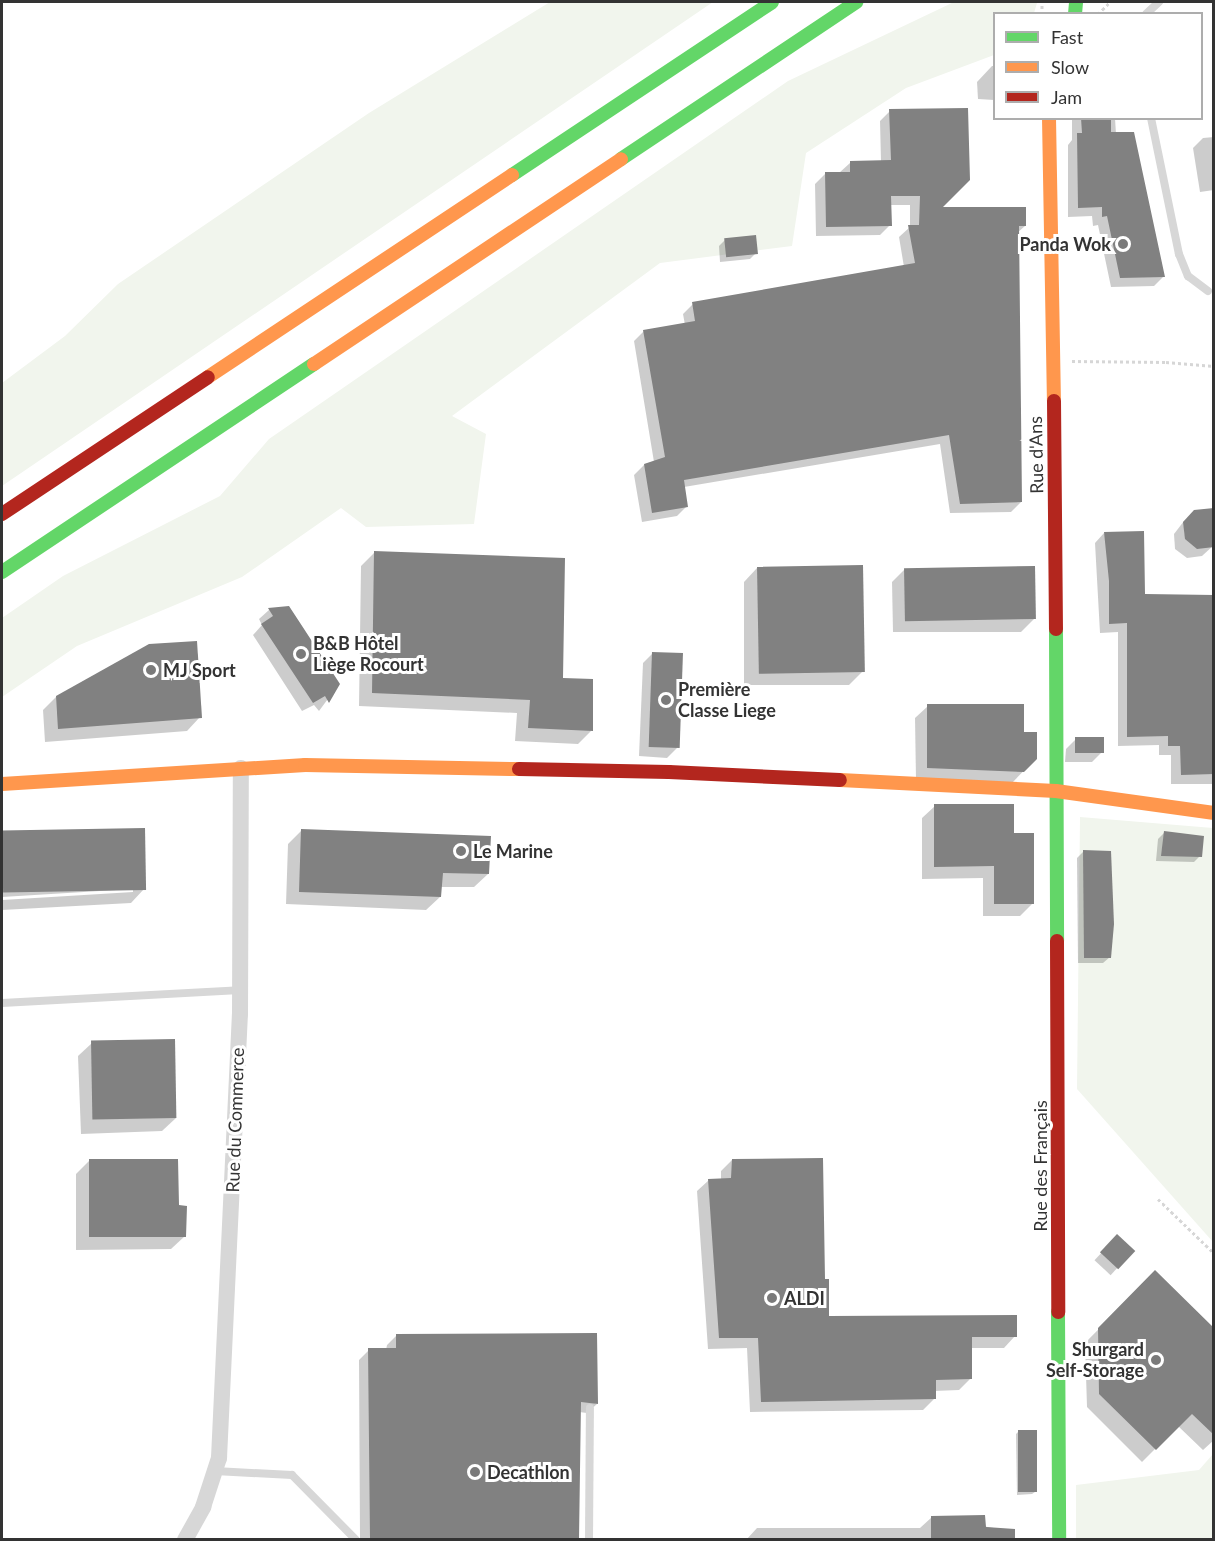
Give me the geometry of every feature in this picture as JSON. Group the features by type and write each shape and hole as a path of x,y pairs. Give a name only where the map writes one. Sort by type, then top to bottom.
{"main road":[{"path":"2,514 772,2"},
{"path":"2,572 856,2"},
{"name":"Rue d'Ans","path":"1049,120 1056,791"},
{"path":"2,784 305,765 669,772 1056,791 1214,813"},
{"name":"Rue des Français","path":"1056,791 1059,1539"}],"street":[{"name":"Rue du Commerce","path":"185,1539 203,1507 219,1458 240,990 241,768"}],"lane":[{"path":"1151,120 1179,254 1188,276 1208,291"},
{"path":"2,1003 240,990"},
{"path":"589,1539 590,1408"},
{"path":"214,1471 292,1475 356,1539"}],"path":[{"path":"1053,361 1166,362 1214,366"},
{"path":"1158,1199 1214,1253"}],"shaded area":[{"path":"550,2 713,2 2,486 2,383 65,336 118,284 369,113"},
{"path":"954,2 1037,3 1034,12 993,12 993,55 906,88 806,153 792,246 660,263 452,416 486,434 474,524 366,527 341,508 242,577 77,646 2,697 2,618 63,576 220,496 269,439 788,81"},
{"path":"1080,817 1213,828 1213,1242 1077,1089"},
{"path":"1213,1454 1213,1539 1076,1539 1076,1485 1199,1470"}],"building":[{"path":"968,108 970,180 943,207 1026,207 1026,226 1019,226 1022,502 960,504 949,435 684,480 688,507 652,513 644,464 665,457 643,330 695,321 692,302 915,263 908,225 919,225 920,196 891,196 892,226 826,227 825,172 850,172 850,161 891,160 889,109"},
{"path":"1081,120 1111,120 1111,132 1134,132 1165,277 1120,278 1107,216 1102,217 1102,207 1078,208 1077,133 1082,133"},
{"path":"756,235 758,254 726,257 724,238"},
{"path":"1214,508 1214,547 1197,549 1185,539 1183,522 1194,510"},
{"path":"1144,531 1145,594 1214,595 1214,774 1181,775 1180,746 1168,746 1168,736 1127,737 1127,623 1109,624 1109,581 1104,532"},
{"path":"374,551 565,558 563,678 593,679 593,731 528,728 530,700 372,693"},
{"path":"863,565 865,672 759,674 757,567"},
{"path":"1035,566 1036,619 905,621 904,568"},
{"name":"B&B Hôtel Liège Rocourt","path":"289,606 340,684 329,703 325,696 313,703 261,624 273,616 268,608"},
{"name":"MJ Sport","path":"197,641 202,718 58,729 56,696 149,644"},
{"name":"Première Classe Liege","path":"652,652 683,653 680,748 649,747"},
{"path":"927,704 1024,704 1024,732 1037,732 1037,759 1024,772 927,768"},
{"path":"1075,737 1104,737 1104,753 1075,753"},
{"path":"934,804 1014,804 1014,833 1034,833 1034,904 994,904 994,866 934,867"},
{"path":"145,828 146,890 3,892 2,830"},
{"path":"301,829 491,836 489,874 443,873 441,897 299,892"},
{"path":"1164,831 1204,836 1202,857 1161,856"},
{"path":"1083,850 1111,851 1114,924 1111,958 1084,958"},
{"path":"175,1039 176,1118 92,1119 91,1040"},
{"path":"823,1158 825,1279 829,1279 829,1316 1017,1315 1017,1337 972,1337 972,1379 936,1380 936,1399 761,1402 758,1338 719,1338 708,1179 731,1178 732,1159"},
{"path":"89,1159 178,1159 179,1205 187,1206 186,1237 89,1237"},
{"path":"1117,1234 1135,1251 1118,1269 1100,1252"},
{"name":"Shurgard Self-Storage","path":"1155,1270 1214,1328 1214,1435 1192,1414 1156,1450 1099,1394 1098,1328"},
{"name":"Decathlon","path":"597,1333 598,1404 581,1402 579,1539 370,1539 368,1348 396,1348 396,1334"},
{"path":"1018,1430 1037,1430 1037,1492 1018,1492"},
{"path":"985,1515 986,1527 1015,1529 1015,1539 931,1539 931,1516"}],"traffic: fast":[{"path":"512,175 772,2"},
{"path":"621,159 856,2"},
{"path":"1075,12 1076,2"},
{"path":"2,572 314,364"},
{"path":"1056,629 1057,941"},
{"path":"1058,1312 1059,1540"}],"traffic: slow":[{"path":"1049,120 1054,401"},
{"path":"314,364 621,159"},
{"path":"208,377 512,175"},
{"path":"2,784 305,765 519,769"},
{"path":"840,780 1056,791 1214,813"}],"traffic: jam":[{"path":"2,514 208,377"},
{"path":"1054,401 1056,629"},
{"path":"519,769 669,772 840,780"},
{"path":"1057,941 1058,1312"}],"place":[{"name":"Panda Wok","path":"1123,244"},
{"name":"B&B Hôtel Liège Rocourt","path":"301,654"},
{"name":"MJ Sport","path":"151,670"},
{"name":"Première Classe Liege","path":"666,700"},
{"name":"Le Marine","path":"461,851"},
{"name":"ALDI","path":"772,1298"},
{"name":"Shurgard Self-Storage","path":"1156,1360"},
{"name":"Decathlon","path":"475,1472"}]}
